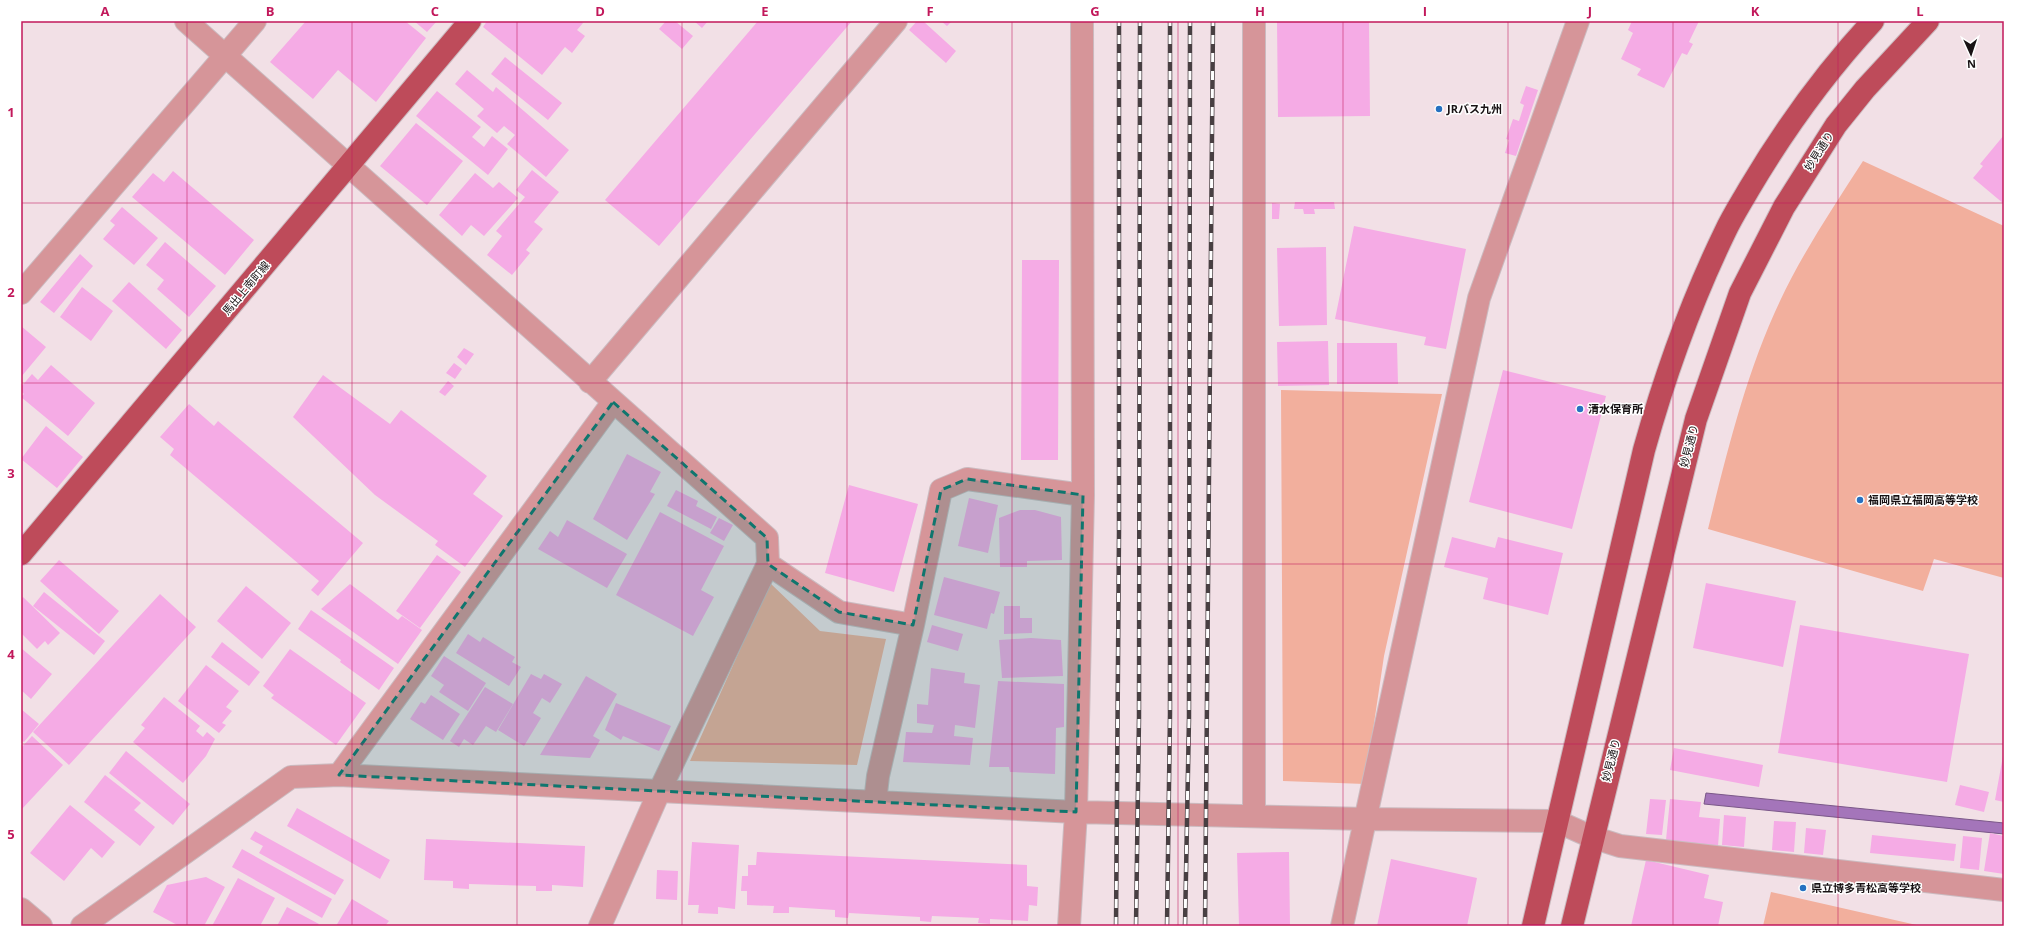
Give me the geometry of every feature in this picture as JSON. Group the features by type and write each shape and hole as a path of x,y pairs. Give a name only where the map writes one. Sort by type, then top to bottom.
{"main road":[{"name":"馬出上南町線","path":"21,554 470,21"},
{"path":"1533,926 1556,821 1644,450 1655,412 1688,319 1726,230 1771,152 1824,78 1872,21"},
{"name":"妙見通り","path":"1572,926 1592,837 1694,426 1740,293 1784,207 1836,125 1865,89 1928,21"}],"street":[{"path":"186,21 612,402 767,538 768,564 659,792 600,926"},
{"path":"21,293 255,21"},
{"path":"590,382 896,21"},
{"path":"1068,926 1076,812 1083,495 1082,21"},
{"path":"1254,21 1254,815"},
{"path":"1342,926 1367,819 1479,298 1578,21"},
{"path":"340,775 612,402"},
{"path":"875,802 878,776 913,625 941,490 966,479 1083,495"},
{"path":"768,564 839,612 913,625"},
{"path":"82,926 291,777 340,775 1076,812 1254,815 1367,819 1556,821 1592,837 1620,846 2004,890"},
{"path":"21,909 41,926"}],"highlighted area":[{"path":"613,402 767,538 768,564 839,612 913,625 941,490 967,479 1083,495 1076,812 339,775"}],"shaded area":[{"path":"1863,161 2004,226 2004,578 1934,559 1923,591 1708,529 1738,413 1768,328 1799,265 1819,230"},
{"path":"1281,390 1442,394 1384,656 1365,784 1283,781"},
{"path":"770,583 820,631 886,639 857,765 690,761"},
{"path":"1706,793 2004,823 2004,834 1704,804"},
{"path":"1771,892 1921,926 1763,926"}],"building":[{"path":"306,21 405,21 426,38 376,102 338,70 313,99 270,62"},
{"path":"414,21 437,21 427,32"},
{"path":"487,21 581,21 583,23 577,30 585,36 572,53 565,47 542,75 483,27"},
{"path":"666,21 675,21 693,36 682,49 659,29"},
{"path":"694,21 708,21 702,28"},
{"path":"758,21 852,21 659,246 605,200"},
{"path":"917,21 923,21 956,51 946,63 909,30"},
{"path":"941,21 952,21 947,26"},
{"path":"1277,21 1369,21 1370,116 1278,117"},
{"path":"1632,21 1699,21 1689,42 1693,44 1687,55 1682,53 1664,88 1637,75 1641,69 1621,59 1633,33 1628,30"},
{"path":"505,57 562,103 548,120 491,74"},
{"path":"467,70 493,92 496,87 569,150 546,177 507,144 515,135 504,126 497,133 477,116 484,109 455,84"},
{"path":"1526,86 1538,90 1516,156 1505,153 1509,140 1506,139 1513,119 1519,121 1524,105 1520,103"},
{"path":"437,91 481,127 472,137 484,147 492,136 508,149 488,175 416,116"},
{"path":"416,123 463,161 427,205 380,166"},
{"path":"2004,135 2004,204 1973,178 1983,166 1980,164"},
{"path":"532,170 559,192 534,222 543,229 526,250 530,253 512,275 487,255 502,236 496,231 525,197 516,190"},
{"path":"173,171 254,240 225,275 132,197 153,173 164,182"},
{"path":"475,173 493,188 499,182 518,198 484,236 471,225 462,236 439,215"},
{"path":"1295,202 1334,202 1335,209 1314,209 1315,214 1304,214 1303,209 1294,209"},
{"path":"1272,203 1280,204 1279,219 1272,219"},
{"path":"122,207 158,238 134,265 103,239 115,225 110,221"},
{"path":"1354,226 1466,249 1446,349 1424,345 1426,337 1335,319"},
{"path":"165,242 216,286 189,317 157,289 164,280 146,265"},
{"path":"1326,247 1327,325 1279,326 1277,248"},
{"path":"80,254 93,266 54,313 40,302"},
{"path":"1022,260 1059,260 1058,460 1021,460"},
{"path":"129,282 182,330 166,349 112,301"},
{"path":"82,287 113,311 91,341 60,317"},
{"path":"21,326 46,347 21,377"},
{"path":"1328,341 1329,385 1278,386 1277,342"},
{"path":"1337,343 1397,343 1398,384 1337,384"},
{"path":"464,348 474,354 466,365 457,357"},
{"path":"454,363 462,369 455,379 446,373"},
{"path":"51,365 95,403 68,436 21,397 24,394 21,391 21,387 32,374 38,380"},
{"path":"1503,370 1606,396 1572,529 1469,502"},
{"path":"323,375 390,424 401,410 487,476 473,494 503,516 465,567 435,545 438,541 375,495 293,417"},
{"path":"448,381 454,386 445,396 439,392"},
{"path":"189,404 214,426 218,421 363,543 318,596 311,590 319,581 170,455 174,449 160,437"},
{"path":"46,426 83,457 57,488 21,459"},
{"path":"627,454 661,472 650,492 655,494 627,540 593,519"},
{"path":"849,485 918,504 894,592 825,573"},
{"path":"676,490 698,501 696,506 717,517 711,529 667,506"},
{"path":"969,498 998,505 988,553 958,546"},
{"path":"1020,510 1035,510 1061,517 1062,560 1027,561 1027,567 1000,567 999,518"},
{"path":"660,512 724,546 701,590 714,597 693,636 616,595"},
{"path":"719,518 733,525 724,541 710,533"},
{"path":"567,520 627,554 607,588 538,549 550,531 558,537"},
{"path":"1452,537 1495,548 1498,537 1563,553 1548,615 1483,599 1488,578 1444,567"},
{"path":"437,555 461,572 420,628 396,611"},
{"path":"59,560 119,611 99,634 40,581"},
{"path":"944,577 1000,592 994,614 991,613 987,629 934,615"},
{"path":"1706,583 1796,601 1783,667 1693,648"},
{"path":"350,584 398,620 402,616 422,630 398,664 321,609"},
{"path":"246,586 291,623 262,659 217,621"},
{"path":"44,592 105,641 94,655 33,606"},
{"path":"160,594 196,627 69,765 33,732"},
{"path":"23,597 60,633 48,645 45,641 37,649 21,633 21,599"},
{"path":"1004,606 1020,606 1020,618 1032,618 1032,633 1004,634"},
{"path":"311,610 394,668 379,690 298,629"},
{"path":"932,625 963,634 958,651 927,642"},
{"path":"1800,625 1969,654 1947,782 1778,753"},
{"path":"468,634 480,642 483,637 515,657 512,662 521,667 509,686 456,653"},
{"path":"1031,638 1061,640 1063,676 1002,678 999,640"},
{"path":"222,642 260,672 249,686 211,657"},
{"path":"21,648 52,674 31,699 21,690"},
{"path":"290,649 366,703 336,745 271,698 274,695 263,686"},
{"path":"444,656 486,683 468,711 439,692 444,685 431,676"},
{"path":"206,665 239,691 226,707 232,711 222,723 226,725 219,733 178,701"},
{"path":"931,668 965,673 964,683 980,685 975,728 955,725 954,736 973,738 970,765 903,762 906,732 932,733 934,725 917,723 917,704 928,705"},
{"path":"531,674 541,679 544,674 562,684 550,703 542,698 533,713 541,718 524,746 498,730"},
{"path":"586,676 617,694 593,736 600,740 590,758 540,755"},
{"path":"998,681 1064,684 1064,727 1056,728 1055,774 1010,772 1009,767 989,767"},
{"path":"485,687 513,704 496,732 486,726 473,745 464,739 459,747 450,741"},
{"path":"431,695 460,714 443,740 410,719 421,702 425,704"},
{"path":"164,697 200,726 196,731 203,737 207,732 215,739 206,756 183,783 133,742 145,728 141,725"},
{"path":"616,703 671,726 659,751 623,736 621,740 605,730"},
{"path":"21,709 39,724 24,742 21,740"},
{"path":"32,736 63,765 21,810 21,748"},
{"path":"1674,748 1763,765 1759,787 1670,770"},
{"path":"126,751 190,804 173,825 109,773"},
{"path":"2004,756 2004,802 1995,800"},
{"path":"105,775 141,803 134,810 155,827 140,846 84,802"},
{"path":"1960,785 1989,792 1984,812 1955,805"},
{"path":"1650,799 1666,800 1662,835 1646,834"},
{"path":"1670,799 1701,802 1699,817 1720,819 1718,846 1666,840"},
{"path":"70,805 115,842 102,858 91,848 64,881 30,853"},
{"path":"297,808 390,860 380,879 287,826"},
{"path":"1724,815 1746,817 1744,847 1722,845"},
{"path":"1774,821 1796,822 1794,852 1772,850"},
{"path":"1806,828 1826,830 1823,855 1804,853"},
{"path":"255,831 344,880 335,895 259,853 263,846 250,839"},
{"path":"1990,833 2004,836 2004,874 1984,871"},
{"path":"1872,835 1956,844 1954,861 1870,853"},
{"path":"1963,836 1982,838 1979,870 1960,868"},
{"path":"426,839 585,846 583,887 552,885 552,891 536,891 536,886 469,884 469,889 453,888 453,881 424,880"},
{"path":"692,842 739,845 735,909 718,907 718,914 698,913 699,905 688,905"},
{"path":"242,849 332,899 322,918 232,867"},
{"path":"757,852 1027,865 1027,886 1038,887 1037,906 1029,905 1028,921 990,919 990,924 978,923 979,918 932,916 931,922 920,921 920,917 849,913 848,918 835,917 835,910 789,907 789,913 773,913 774,906 747,905 747,891 741,891 742,876 748,876 748,865 756,865"},
{"path":"1289,852 1290,926 1239,926 1237,853"},
{"path":"1391,859 1477,878 1467,926 1377,926"},
{"path":"1646,860 1709,875 1704,898 1723,902 1718,926 1631,926"},
{"path":"657,870 678,871 677,900 656,899"},
{"path":"206,877 225,887 204,926 179,926 153,912 167,885"},
{"path":"238,878 275,898 260,926 212,926"},
{"path":"352,899 389,921 385,926 336,926"},
{"path":"287,907 319,924 317,926 277,926"}],"railway":[{"path":"1116,926 1119,532 1119,21"},
{"path":"1136,926 1139,717 1140,21"},
{"path":"1167,926 1170,714 1170,21"},
{"path":"1185,926 1189,718 1190,21"},
{"path":"1205,926 1213,21"}],"place":[{"name":"JRバス九州","path":"1439,109"},
{"name":"清水保育所","path":"1580,409"},
{"name":"福岡県立福岡高等学校","path":"1860,500"},
{"name":"県立博多青松高等学校","path":"1803,888"}]}
